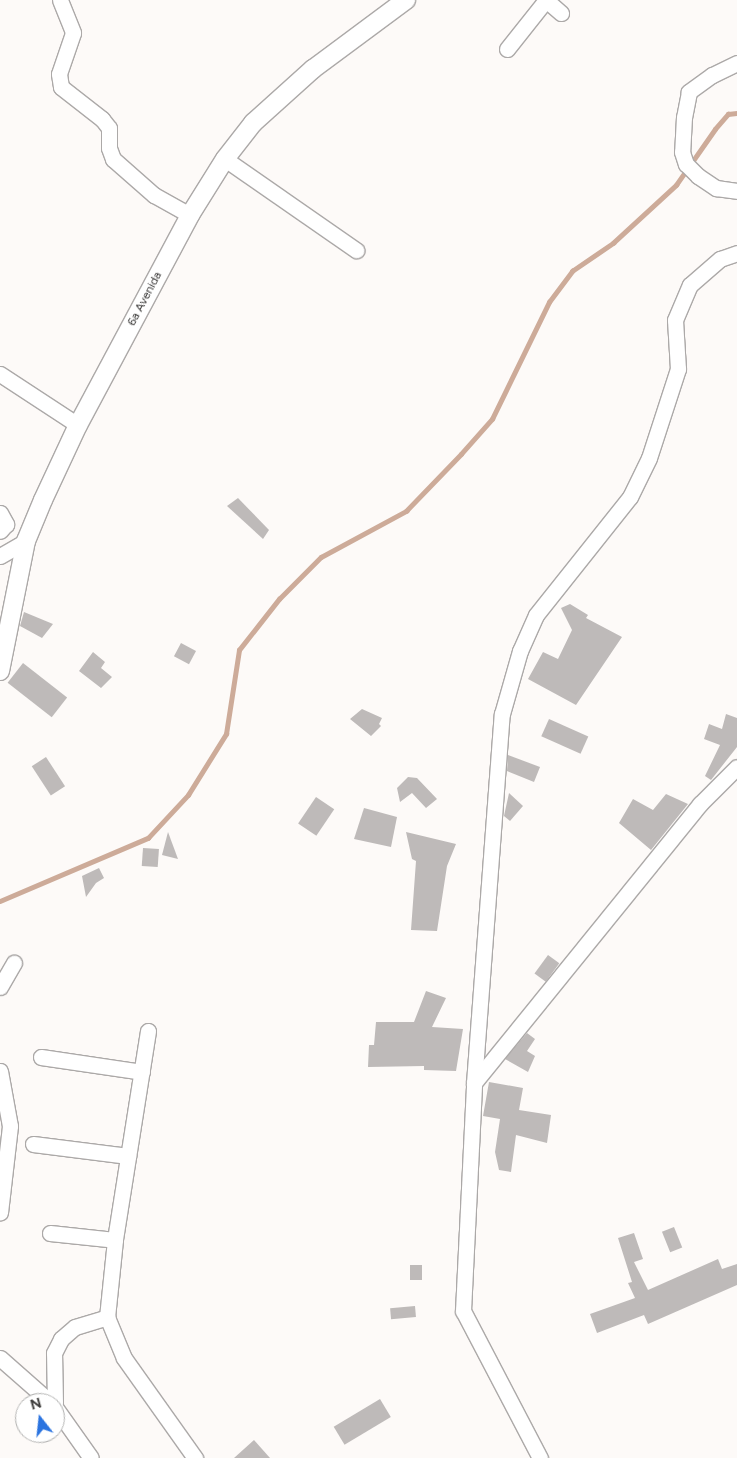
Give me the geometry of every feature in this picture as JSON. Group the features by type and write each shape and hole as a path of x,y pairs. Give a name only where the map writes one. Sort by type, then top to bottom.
{"street":[{"path":"60,0 73,33 59,74 61,86 102,119 109,128 109,148 113,159 154,195 190,215"},
{"name":"6a Avenida","path":"0,671 9,547 78,425 190,215 225,159 253,123 313,69 406,0"},
{"path":"507,49 546,0 562,13"},
{"path":"737,63 712,75 689,92 684,117 682,152 686,164 698,176 716,188 737,191"},
{"path":"225,159 356,250"},
{"path":"540,1458 463,1311 474,1083 502,714 509,682 536,615 630,497 649,458 678,369 675,320 690,285 720,259 737,253"},
{"path":"0,374 78,425"},
{"path":"0,513 6,524 0,531"},
{"path":"474,1083 700,804 737,767"},
{"path":"0,987 14,963"},
{"path":"148,1031 115,1240 107,1317 124,1358 195,1458"},
{"path":"41,1057 142,1072"},
{"path":"0,1071 10,1126 0,1212"},
{"path":"33,1144 128,1156"},
{"path":"50,1233 115,1240"},
{"path":"54,1393 54,1352 61,1339 76,1327 107,1317"},
{"path":"0,1358 40,1393"},
{"path":"65,1421 91,1458"}],"building":[{"path":"238,498 269,530 263,539 227,506"},
{"path":"570,604 588,615 586,618 622,637 576,705 528,679 543,652 558,659 572,630 561,608"},
{"path":"24,612 53,624 42,638 20,626"},
{"path":"181,643 196,651 189,664 174,656"},
{"path":"93,652 105,662 101,668 112,677 101,688 79,671"},
{"path":"23,663 67,697 52,717 8,683"},
{"path":"362,709 382,718 379,724 381,726 371,736 350,719"},
{"path":"726,714 737,718 737,747 711,780 705,776 720,745 704,739 709,724 722,729"},
{"path":"549,719 588,736 581,754 541,736"},
{"path":"508,755 540,767 534,782 507,771"},
{"path":"46,757 65,786 51,796 32,766"},
{"path":"408,777 417,778 437,799 426,808 412,793 400,802 397,788"},
{"path":"509,793 523,806 510,821 504,816"},
{"path":"666,794 688,804 651,850 619,823 633,799 653,810"},
{"path":"316,797 334,809 316,836 298,824"},
{"path":"364,808 397,817 391,847 354,839"},
{"path":"168,832 178,859 162,855"},
{"path":"406,832 456,844 447,866 437,931 411,930 416,861 412,859"},
{"path":"143,848 159,849 158,867 142,866"},
{"path":"99,868 104,878 96,883 86,897 82,876"},
{"path":"548,955 559,963 546,982 534,974"},
{"path":"426,991 446,998 432,1027 463,1029 456,1071 424,1070 424,1066 368,1067 369,1045 374,1045 376,1022 414,1022"},
{"path":"527,1033 535,1039 527,1051 535,1056 528,1072 505,1059"},
{"path":"489,1082 523,1088 519,1110 551,1115 547,1143 516,1135 511,1172 499,1170 495,1152 500,1119 483,1116"},
{"path":"674,1227 682,1247 670,1252 662,1232"},
{"path":"634,1233 643,1259 634,1262 648,1290 718,1259 722,1269 737,1264 737,1285 648,1324 644,1315 597,1333 590,1314 635,1298 628,1283 632,1282 618,1238"},
{"path":"410,1265 422,1265 422,1280 410,1280"},
{"path":"415,1306 416,1317 391,1319 390,1308"},
{"path":"380,1399 391,1417 345,1445 334,1427"},
{"path":"254,1440 270,1458 234,1458"}],"waterway":[{"path":"0,901 148,838 188,795 226,734 239,650 279,599 321,557 406,511 461,454 492,419 549,302 572,271 613,243 676,185 715,129 728,114 737,113"}]}
